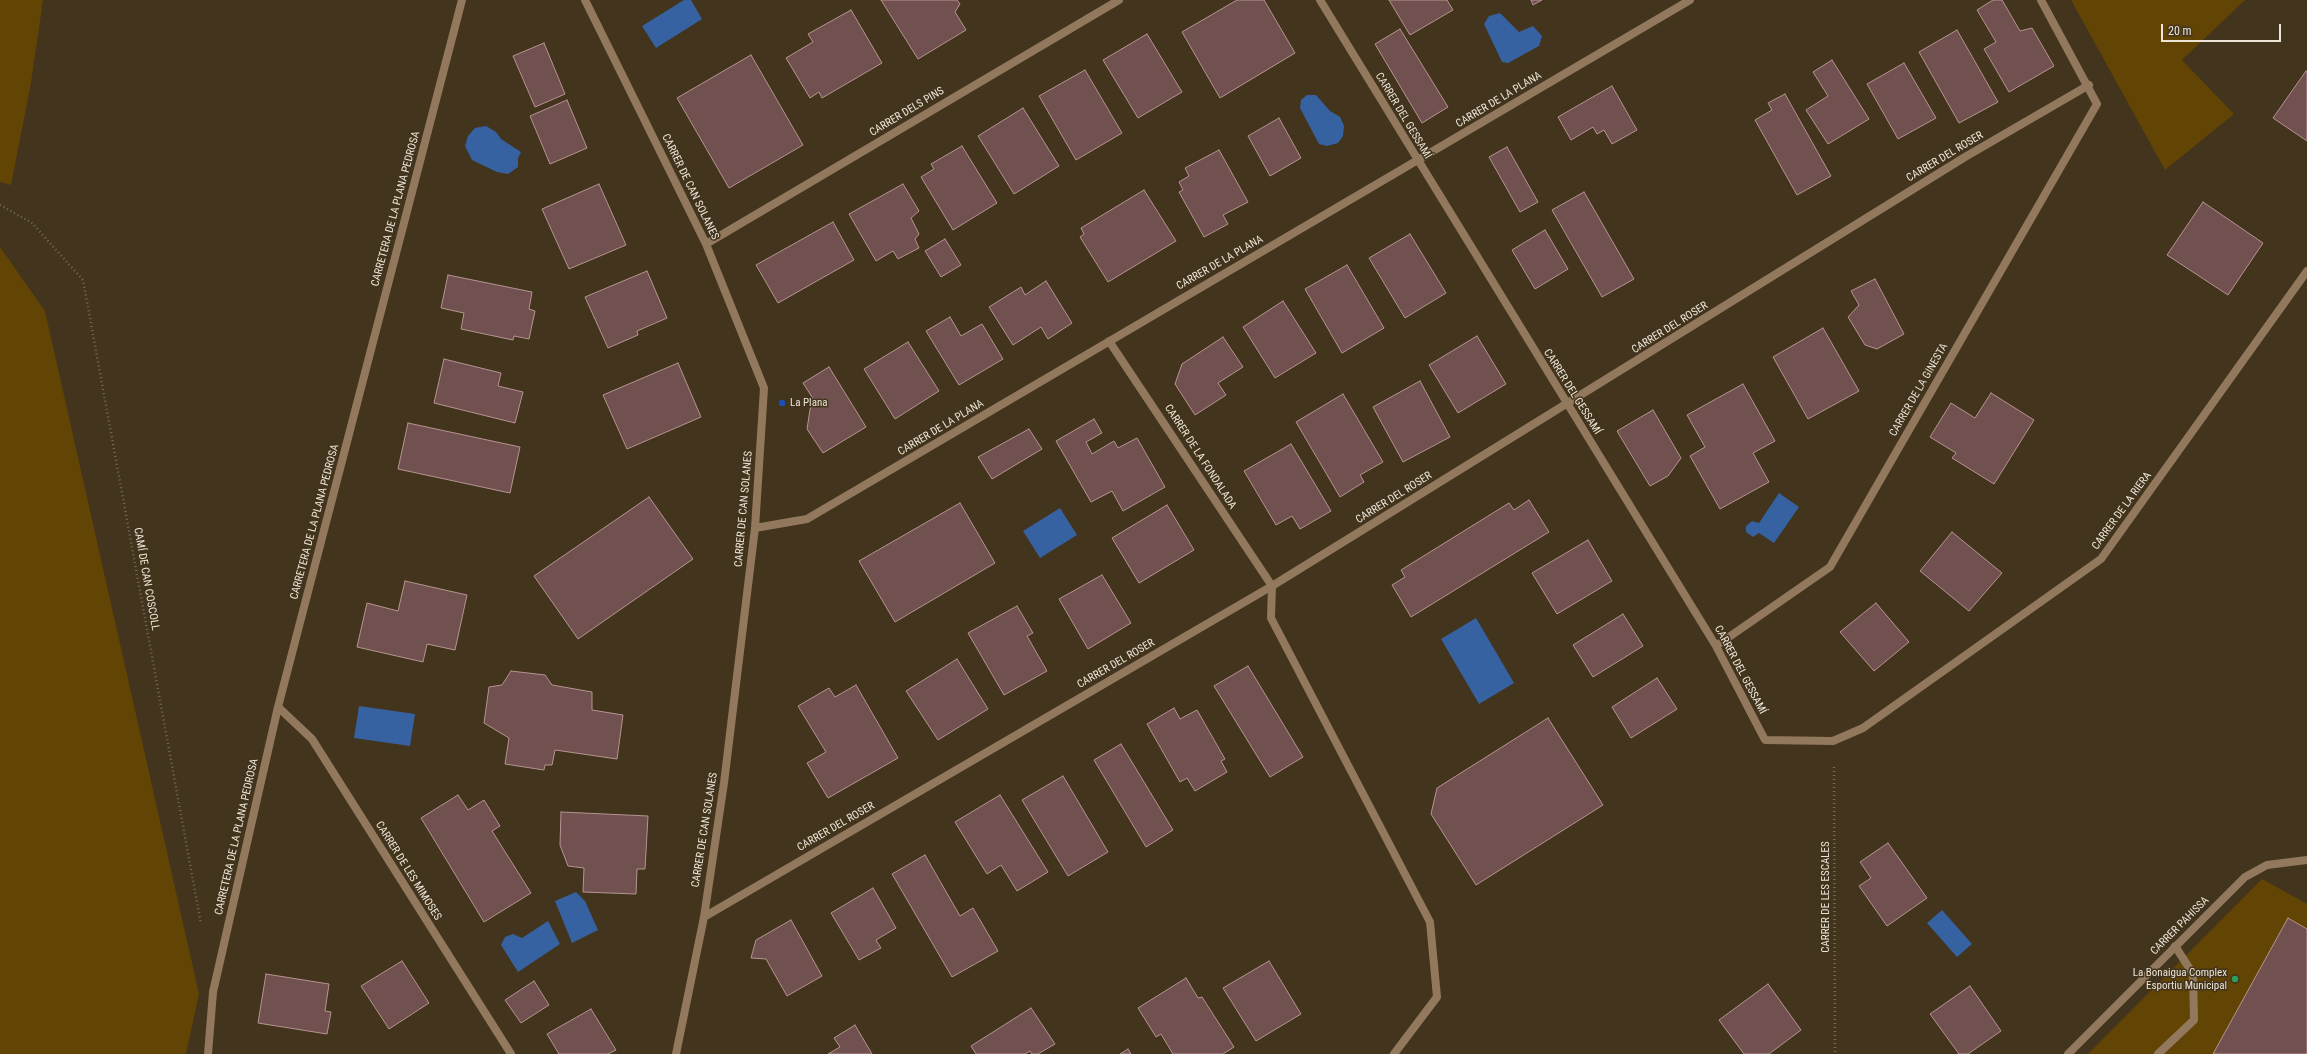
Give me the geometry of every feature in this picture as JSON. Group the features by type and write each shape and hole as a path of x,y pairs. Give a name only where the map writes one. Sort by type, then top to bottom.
{"street":[{"name":"CARRETERA DE LA PLANA PEDROSA","path":"208,1054 213,992 278,707 462,0"},
{"name":"CARRER DE CAN SOLANES","path":"585,0 706,244 764,388 755,528 724,783 704,917 676,1054"},
{"name":"CARRER DELS PINS","path":"706,244 1119,0"},
{"name":"CARRER DEL GESSAMÍ","path":"1320,0 1417,161 1716,646 1765,740 1833,741"},
{"name":"CARRER DE LA PLANA","path":"755,528 807,519 1690,0"},
{"path":"2041,0 2089,85"},
{"name":"CARRER DE LA GINESTA","path":"1716,646 1830,567 2097,104 2089,85"},
{"name":"CARRER DEL ROSER","path":"704,917 1272,586 1567,405 1965,157 2089,85"},
{"name":"CARRER DE LA RIERA","path":"1833,741 1863,728 2101,559 2307,271"},
{"name":"CARRER DE LA FONDALADA","path":"1109,341 1272,586"},
{"path":"1272,586 1271,618 1430,922 1437,997 1394,1054"},
{"name":"CARRER DE LES MIMOSES","path":"278,707 312,739 511,1054"},
{"name":"CARRER PAHISSA","path":"2068,1054 2245,877 2268,865 2307,860"},
{"path":"2158,1054 2194,1020 2193,974 2175,946"}],"path":[{"name":"CAMÍ DE CAN COSCOLL","path":"0,205 32,223 82,280 202,929"},
{"name":"CARRER DE LES ESCALES","path":"1833,741 1835,1054"}],"shaded area":[{"path":"0,0 43,0 31,83 11,185 0,182"},
{"path":"2071,0 2245,0 2182,60 2234,114 2165,170"},
{"path":"0,247 45,311 199,994 186,1054 0,1054"},
{"name":"La Bonaigua Complex Esportiu Municipal","path":"2262,879 2307,904 2307,1054 2088,1054"}],"water":[{"path":"684,0 691,0 702,19 656,48 642,26"},
{"path":"1500,13 1519,32 1533,26 1542,36 1539,46 1508,63 1502,62 1484,24 1489,16"},
{"path":"1307,95 1316,95 1330,111 1340,117 1344,126 1343,136 1338,143 1327,146 1319,144 1300,108 1301,100"},
{"path":"486,126 496,132 501,139 521,152 518,158 518,167 508,174 497,172 472,160 465,146 468,136 475,128"},
{"path":"1779,493 1799,507 1774,543 1759,533 1753,537 1746,532 1746,526 1752,521 1759,523"},
{"path":"1060,508 1077,535 1040,558 1023,531"},
{"path":"1476,618 1514,683 1479,704 1441,639"},
{"path":"359,706 415,714 410,746 354,738"},
{"path":"576,892 585,901 598,930 572,943 555,901"},
{"path":"1942,910 1972,944 1957,957 1927,923"},
{"path":"548,921 560,944 518,972 501,945 505,937 513,934 522,938"}],"building":[{"path":"881,0 957,0 960,4 955,12 966,30 918,59"},
{"path":"1237,0 1264,0 1295,53 1220,98 1182,32"},
{"path":"1389,0 1447,0 1453,10 1410,35"},
{"path":"1531,0 1542,0 1533,5"},
{"path":"1993,0 2002,0 2020,31 2032,28 2054,66 2009,92 1984,49 1996,42 1977,10"},
{"path":"851,10 882,63 822,98 819,92 810,98 786,58 813,42 808,34"},
{"path":"1400,29 1448,107 1422,123 1375,44"},
{"path":"1957,30 1998,102 1959,123 1919,52"},
{"path":"1147,34 1182,92 1138,118 1103,60"},
{"path":"544,43 565,94 535,107 513,56"},
{"path":"751,55 803,145 729,188 677,98"},
{"path":"1832,60 1869,119 1828,144 1806,110 1828,96 1813,72"},
{"path":"1904,63 1936,118 1898,139 1867,84"},
{"path":"1085,70 1122,133 1076,160 1039,96"},
{"path":"2306,71 2307,72 2307,141 2273,118"},
{"path":"1612,86 1637,130 1612,144 1604,130 1597,134 1593,127 1571,140 1558,117"},
{"path":"1785,94 1831,176 1797,195 1755,120 1772,110 1768,103"},
{"path":"567,100 587,148 550,164 530,116"},
{"path":"1023,108 1059,166 1014,194 978,136"},
{"path":"1279,118 1301,158 1270,176 1248,136"},
{"path":"962,146 997,203 953,230 921,177 934,169 931,164"},
{"path":"1507,147 1538,202 1520,212 1489,157"},
{"path":"1219,150 1248,202 1223,215 1228,224 1204,237 1179,192 1183,190 1179,182 1189,176 1185,168"},
{"path":"599,184 626,245 569,269 542,209"},
{"path":"903,184 919,211 911,218 919,234 915,239 919,248 898,259 893,251 876,261 849,214"},
{"path":"1144,190 1176,241 1108,282 1080,237 1084,234 1081,228"},
{"path":"1584,192 1634,279 1602,297 1552,210"},
{"path":"2203,202 2263,243 2228,295 2167,255"},
{"path":"833,222 854,260 778,303 756,265"},
{"path":"1545,230 1568,269 1535,289 1512,250"},
{"path":"1410,234 1446,293 1405,318 1369,258"},
{"path":"945,239 961,265 941,277 925,251"},
{"path":"1347,265 1384,328 1342,353 1305,289"},
{"path":"647,271 667,318 637,331 638,335 608,348 585,297"},
{"path":"448,275 532,292 529,309 535,311 529,339 514,336 513,340 461,329 464,313 441,308"},
{"path":"1875,279 1904,334 1877,349 1865,345 1848,317 1859,305 1851,291"},
{"path":"1046,281 1072,323 1048,339 1041,327 1013,345 989,307 1021,287 1025,295"},
{"path":"1283,301 1316,353 1275,378 1243,327"},
{"path":"950,317 961,336 982,324 1003,359 959,385 926,331"},
{"path":"1823,328 1859,391 1808,419 1773,357"},
{"path":"1477,336 1506,384 1458,413 1429,365"},
{"path":"1223,337 1243,367 1218,383 1226,395 1195,415 1175,384 1182,364"},
{"path":"908,342 939,391 895,419 864,369"},
{"path":"444,359 501,373 498,386 523,392 515,423 434,403"},
{"path":"678,363 701,417 627,449 603,395"},
{"path":"829,367 866,427 823,453 807,429 812,397 803,383"},
{"path":"1420,381 1450,437 1403,462 1373,407"},
{"path":"1743,384 1775,441 1753,453 1769,482 1720,509 1690,456 1705,447 1687,415"},
{"path":"1991,393 2034,420 1994,484 1952,458 1956,453 1930,437 1951,403 1975,418"},
{"path":"1343,394 1383,462 1360,475 1364,482 1340,497 1296,422"},
{"path":"1653,410 1681,458 1668,476 1650,486 1617,431"},
{"path":"1094,419 1102,433 1086,442 1092,454 1114,441 1118,448 1137,438 1165,487 1123,511 1112,491 1091,502 1056,441"},
{"path":"408,423 520,447 510,493 398,469"},
{"path":"1029,429 1042,449 992,479 978,457"},
{"path":"1291,444 1331,511 1300,529 1292,516 1276,525 1244,471"},
{"path":"649,497 693,559 578,639 534,576"},
{"path":"1529,500 1549,532 1411,617 1392,585 1405,577 1401,570 1509,503 1514,510"},
{"path":"960,503 995,563 895,622 859,561"},
{"path":"1167,505 1194,550 1139,583 1112,538"},
{"path":"1952,532 2002,573 1969,611 1920,571"},
{"path":"1588,540 1612,581 1557,614 1532,573"},
{"path":"1102,575 1131,623 1088,649 1059,599"},
{"path":"405,581 467,595 455,650 427,644 423,662 357,647 367,603 398,611"},
{"path":"1876,603 1909,642 1874,671 1840,632"},
{"path":"1017,606 1033,633 1027,636 1047,671 1004,695 968,633"},
{"path":"1623,614 1643,646 1593,677 1573,645"},
{"path":"957,659 988,709 938,740 906,691"},
{"path":"1248,666 1303,757 1270,777 1214,686"},
{"path":"511,671 545,675 552,685 592,692 592,710 623,715 617,759 555,750 552,765 545,765 544,770 505,764 509,738 484,723 489,687 502,685"},
{"path":"1657,678 1677,709 1631,738 1612,707"},
{"path":"856,685 898,758 828,798 807,763 826,752 798,706 829,688 835,697"},
{"path":"1174,708 1180,719 1197,710 1225,759 1221,761 1227,772 1195,791 1187,778 1180,782 1147,724"},
{"path":"1548,718 1603,805 1476,885 1431,814 1437,788"},
{"path":"1121,744 1173,830 1146,847 1094,760"},
{"path":"1063,776 1108,852 1068,876 1022,800"},
{"path":"458,795 468,810 484,800 500,826 492,831 531,893 484,922 421,818"},
{"path":"1000,795 1048,872 1017,891 1001,865 987,874 955,822"},
{"path":"561,812 648,816 645,869 637,869 636,894 583,892 584,868 568,866 560,845"},
{"path":"1888,843 1927,898 1887,926 1859,886 1871,878 1860,862"},
{"path":"925,855 960,916 973,908 998,951 952,977 892,874"},
{"path":"873,888 896,928 876,940 881,948 859,960 831,913"},
{"path":"2288,918 2307,929 2307,1054 2213,1054"},
{"path":"791,920 822,976 787,996 766,959 751,958 756,940"},
{"path":"402,961 429,1003 389,1029 361,986"},
{"path":"1269,961 1301,1014 1256,1041 1223,988"},
{"path":"266,974 329,984 325,1011 331,1012 327,1034 258,1023"},
{"path":"1186,978 1198,998 1202,997 1234,1047 1223,1054 1173,1054 1161,1034 1156,1037 1138,1008"},
{"path":"534,981 549,1005 521,1023 505,1000"},
{"path":"1768,984 1801,1030 1769,1054 1744,1054 1719,1020"},
{"path":"1970,986 2001,1031 1968,1054 1959,1054 1930,1014"},
{"path":"1031,1008 1055,1044 1038,1054 1032,1054 1030,1051 1025,1054 976,1054 971,1046"},
{"path":"591,1009 616,1050 608,1054 559,1054 547,1034"},
{"path":"855,1025 872,1054 828,1054 840,1047 834,1038"},
{"path":"1128,1049 1131,1054 1120,1054"}],"place":[{"name":"La Plana","path":"782,403"},
{"name":"La Bonaigua Complex Esportiu Municipal","path":"2235,979"}]}
